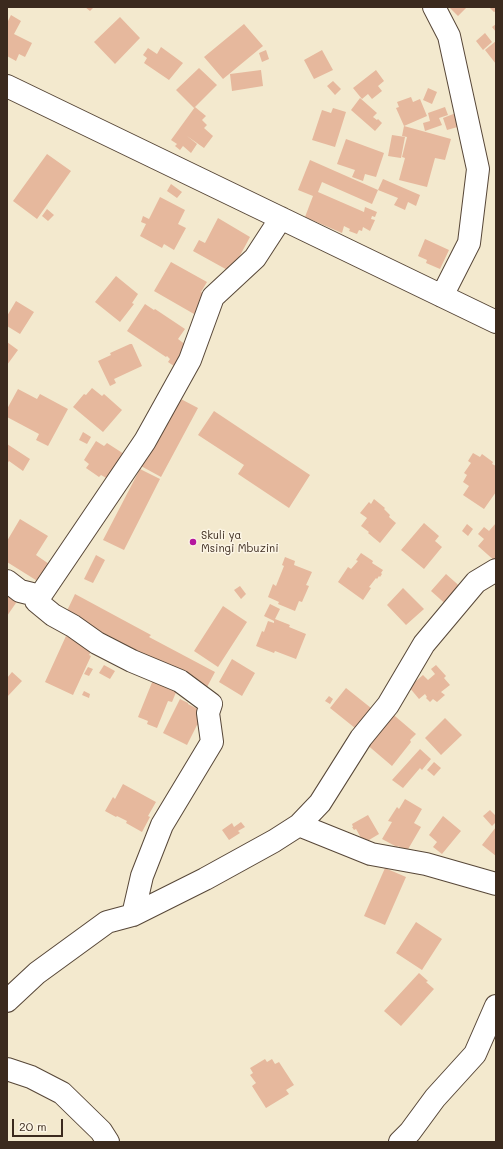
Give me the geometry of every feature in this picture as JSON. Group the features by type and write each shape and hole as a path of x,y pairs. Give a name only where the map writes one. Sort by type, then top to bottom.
{"street":[{"path":"434,7 449,36 478,169 470,243 442,296"},
{"path":"7,86 496,322"},
{"path":"7,581 20,591 40,596 145,441 190,360 213,297 255,258 281,218"},
{"path":"7,1001 37,972 108,922 133,915 205,879 261,849 299,825 320,803 361,738 388,704 424,644 476,582 496,570"},
{"path":"35,594 36,602 53,615 73,626 97,643 125,658 180,681 211,704 208,713 212,742 162,825 142,876 133,915"},
{"path":"299,825 371,854 426,864 496,884"},
{"path":"400,1142 410,1132 440,1093 475,1054 496,1006"},
{"path":"7,1070 31,1077 62,1093 101,1131 108,1142"}],"building":[{"path":"85,7 94,7 90,11"},
{"path":"449,7 467,7 458,16"},
{"path":"489,7 496,7 496,11 494,12"},
{"path":"11,15 21,21 14,34 32,43 25,57 19,54 16,61 7,56 7,23"},
{"path":"120,17 140,38 115,64 94,42"},
{"path":"244,24 263,46 223,79 204,57"},
{"path":"496,24 496,32 492,27"},
{"path":"485,33 492,42 483,50 476,41"},
{"path":"496,41 496,64 485,50"},
{"path":"161,47 183,63 169,80 144,63 147,58 143,55 148,48 157,54"},
{"path":"266,50 269,59 262,62 259,53"},
{"path":"322,50 333,70 314,79 304,60"},
{"path":"199,68 217,85 194,108 176,90"},
{"path":"261,70 263,86 232,91 230,74"},
{"path":"376,70 384,81 378,86 382,91 372,99 368,94 362,99 353,88"},
{"path":"333,81 341,89 335,95 327,86"},
{"path":"428,88 437,92 432,104 423,100"},
{"path":"411,97 413,102 420,99 427,116 404,126 396,108 399,107 397,102"},
{"path":"360,98 377,113 373,117 382,123 375,131 351,110"},
{"path":"195,107 206,116 202,120 207,125 204,128 213,136 204,148 187,136 197,144 191,153 183,146 180,150 175,146 177,144 171,140"},
{"path":"445,107 448,115 439,118 442,125 425,131 423,123 430,121 428,113"},
{"path":"333,108 346,112 335,147 312,140 322,110 331,113"},
{"path":"456,113 461,126 447,130 443,118"},
{"path":"404,126 451,139 445,160 435,158 427,187 399,180 405,158 402,157 407,137 402,136"},
{"path":"392,135 405,137 401,158 388,156"},
{"path":"346,139 384,153 376,177 365,174 363,181 352,177 355,170 337,164"},
{"path":"47,154 71,171 37,219 13,201"},
{"path":"310,160 378,190 372,204 322,182 318,192 364,212 365,207 377,212 375,217 372,216 371,219 375,220 370,231 363,227 362,231 359,230 357,234 349,231 350,229 344,226 342,233 305,217 313,196 298,190"},
{"path":"383,179 420,195 416,206 408,202 405,210 394,205 398,198 378,190"},
{"path":"171,184 182,192 177,198 167,191"},
{"path":"160,197 185,210 178,224 186,228 174,250 164,244 162,248 140,236 146,224 141,222 143,216 149,219"},
{"path":"47,209 54,215 48,221 42,216"},
{"path":"218,218 250,237 231,272 193,251 199,240 205,243"},
{"path":"425,239 449,250 440,269 426,263 427,260 418,256"},
{"path":"171,262 207,282 201,292 205,295 194,314 154,291"},
{"path":"116,276 138,294 132,303 134,304 120,322 95,302"},
{"path":"16,301 34,312 20,334 7,326 7,316"},
{"path":"145,304 185,329 178,339 190,348 177,368 168,362 170,359 167,356 166,357 127,331"},
{"path":"7,342 18,350 7,365"},
{"path":"132,344 142,366 114,379 116,383 110,386 98,361 111,355 110,353"},
{"path":"92,388 102,396 104,394 122,410 103,432 73,407 84,394 86,395"},
{"path":"18,389 37,399 40,394 68,409 48,446 36,440 39,434 7,417 7,409"},
{"path":"179,398 198,408 161,477 141,466"},
{"path":"214,411 310,475 289,508 238,474 244,465 198,435"},
{"path":"83,432 91,437 87,444 79,440"},
{"path":"96,441 104,446 107,443 124,454 108,479 101,475 99,477 86,468 89,464 84,460"},
{"path":"7,444 30,459 23,471 9,461 7,464"},
{"path":"473,453 480,457 482,454 496,466 496,492 484,509 463,495 469,486 463,482 467,475 464,473 471,463 468,461"},
{"path":"140,469 160,479 124,550 103,540"},
{"path":"374,499 385,508 384,509 390,515 389,517 396,523 380,543 361,526 367,518 360,513 369,502 371,504"},
{"path":"20,519 48,536 36,555 49,564 39,582 7,562 7,541"},
{"path":"424,523 439,536 435,541 442,547 424,569 401,550"},
{"path":"496,523 496,562 478,546 484,539 478,534 484,527 489,531"},
{"path":"467,524 473,529 468,536 462,531"},
{"path":"361,553 383,570 380,577 379,576 377,579 376,578 369,587 371,588 363,600 338,582 348,567 351,569 358,561 356,560"},
{"path":"96,555 105,560 93,583 84,579"},
{"path":"285,557 295,561 294,565 312,572 306,585 309,586 302,602 299,601 295,611 278,604 279,602 268,597 273,584 276,586 284,566 282,565"},
{"path":"446,574 464,590 449,607 431,591"},
{"path":"240,586 246,594 241,599 234,590"},
{"path":"403,588 424,609 406,625 387,605"},
{"path":"7,593 18,600 7,616"},
{"path":"75,594 151,635 149,637 215,672 207,687 141,653 140,655 65,615"},
{"path":"270,604 280,609 275,619 306,634 296,659 256,646 268,621 274,623 274,621 264,616"},
{"path":"223,606 247,622 218,667 194,651"},
{"path":"66,636 93,648 89,655 91,656 73,695 45,682"},
{"path":"232,659 255,673 242,696 219,682"},
{"path":"104,665 115,671 110,679 99,673"},
{"path":"436,665 446,676 444,678 450,685 441,692 445,695 437,702 433,699 430,702 426,698 427,697 425,694 419,699 409,687 423,675 428,680 435,674 431,669"},
{"path":"88,667 93,669 89,676 84,674"},
{"path":"12,672 22,681 7,697 7,678"},
{"path":"153,680 177,690 172,702 168,701 157,728 147,724 148,721 138,717"},
{"path":"346,688 371,708 355,728 330,708"},
{"path":"84,691 90,694 89,698 82,695"},
{"path":"329,696 333,699 330,704 325,701"},
{"path":"180,699 205,713 187,745 163,733"},
{"path":"389,711 416,734 392,766 365,743"},
{"path":"445,718 462,735 441,755 425,738"},
{"path":"420,749 431,759 422,770 420,768 403,788 392,780"},
{"path":"434,762 441,768 434,776 427,770"},
{"path":"123,784 156,802 148,816 150,817 142,832 126,823 127,821 105,811 113,797 115,799"},
{"path":"405,799 422,809 414,823 421,827 407,851 382,839 392,822 388,821 397,807 399,809"},
{"path":"490,810 496,816 496,822 492,826 483,816"},
{"path":"368,815 379,834 364,843 356,829 354,830 352,827 352,824"},
{"path":"443,816 461,831 442,854 433,847 437,842 429,835"},
{"path":"241,822 245,827 238,831 240,833 229,840 222,830 232,823 234,827"},
{"path":"496,827 496,856 482,845"},
{"path":"385,868 406,877 385,925 364,916"},
{"path":"416,922 442,939 422,970 396,953"},
{"path":"419,973 434,989 401,1026 384,1011"},
{"path":"265,1059 267,1062 272,1059 275,1064 279,1062 294,1085 286,1090 289,1094 266,1108 252,1086 256,1083 250,1075 253,1073 250,1068"}],"place":[{"name":"Skuli ya Msingi Mbuzini","path":"193,542"}]}
